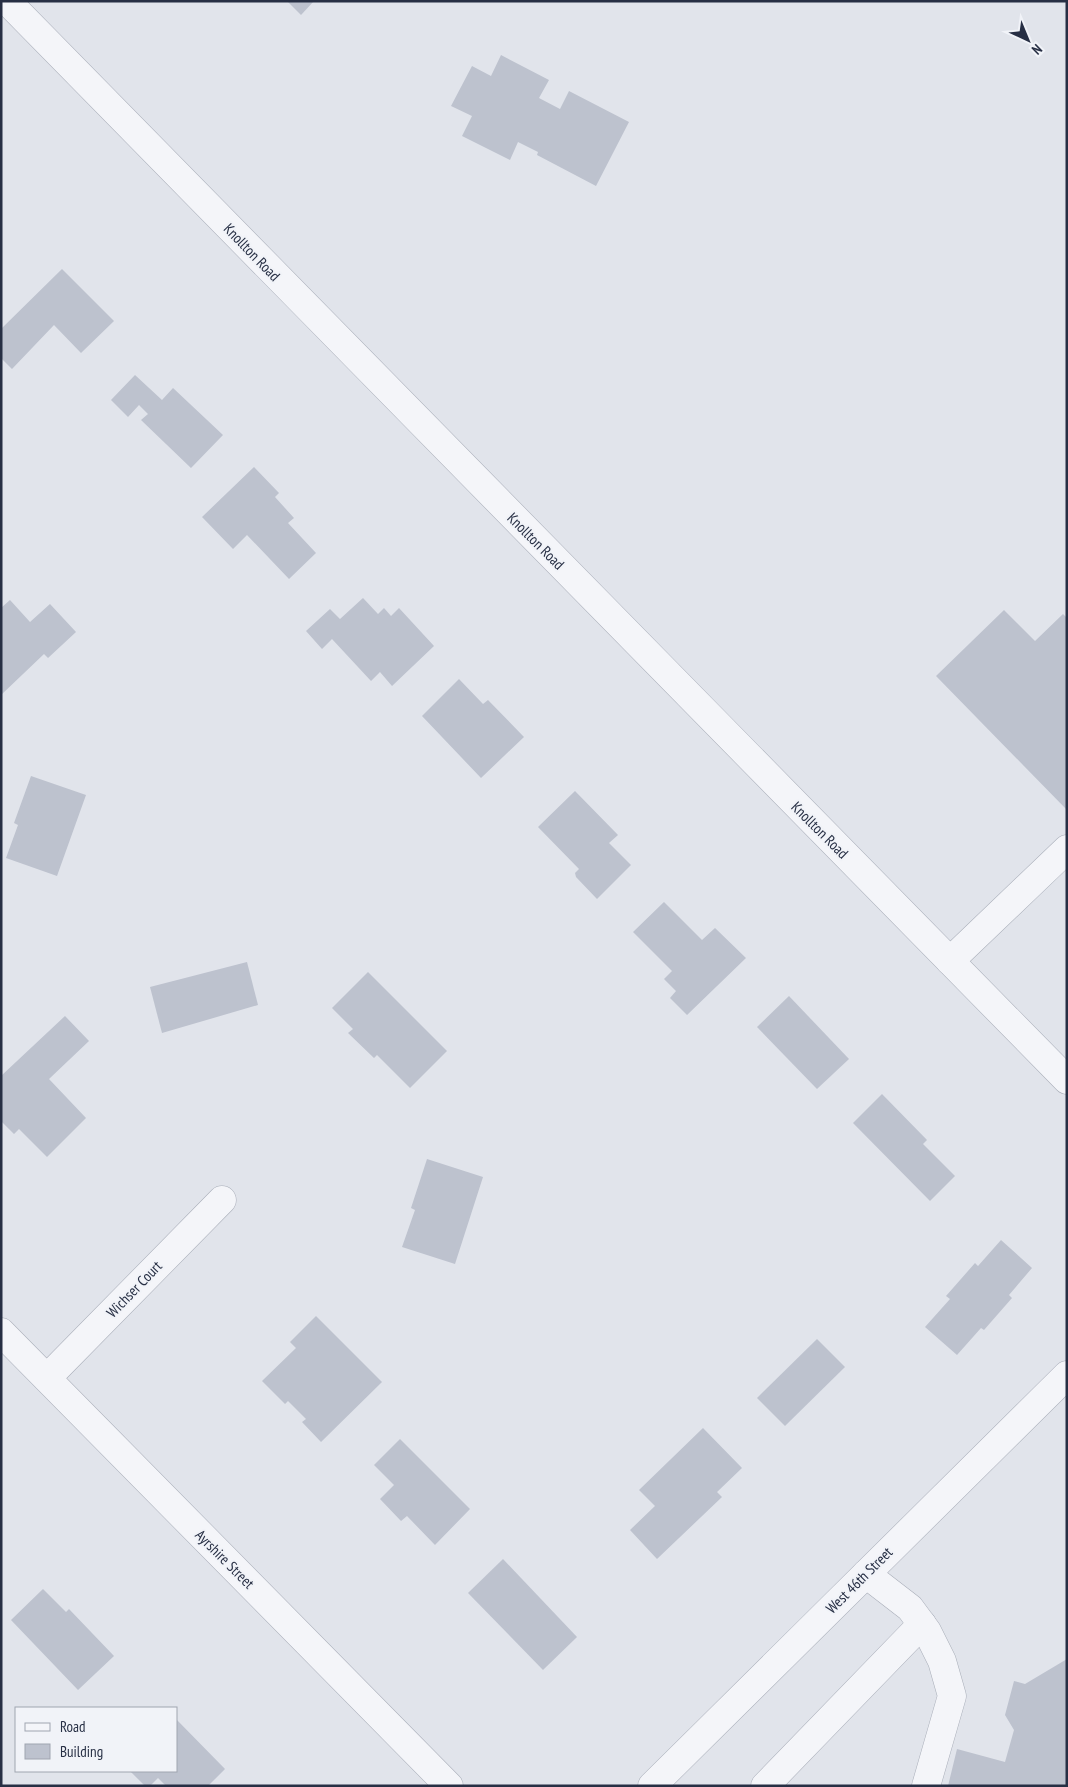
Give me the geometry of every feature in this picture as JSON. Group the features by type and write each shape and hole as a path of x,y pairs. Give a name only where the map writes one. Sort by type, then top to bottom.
{"street":[{"name":"Knollton Road","path":"7,1 1067,1080"},
{"path":"950,961 1067,849"},
{"name":"Wichser Court","path":"47,1378 222,1200"},
{"name":"Ayrshire Street","path":"1,1332 449,1786"},
{"name":"West 46th Street","path":"652,1786 1067,1375"},
{"path":"866,1574 910,1608 922,1624 942,1661 952,1696 929,1775 911,1786"},
{"path":"765,1786 922,1624"}],"building":[{"path":"287,1 314,1 301,15"},
{"path":"501,55 549,80 539,98 560,109 569,91 629,122 596,186 537,155 538,152 518,142 510,160 462,136 472,116 451,106 472,66 491,76"},
{"path":"62,269 114,321 81,353 54,325 12,369 1,358 1,329"},
{"path":"135,375 162,400 173,388 223,435 191,468 141,420 148,414 139,405 128,417 111,400"},
{"path":"254,467 279,493 275,497 294,518 288,523 316,553 289,579 247,535 233,549 202,517"},
{"path":"363,598 378,614 384,608 391,616 399,608 434,646 392,686 380,672 371,681 332,639 322,649 306,631 330,609 340,619"},
{"path":"10,600 30,622 50,604 76,632 48,658 44,654 1,695 1,608"},
{"path":"1004,610 1035,641 1063,614 1067,618 1066,809 936,676"},
{"path":"459,679 483,704 488,700 524,737 481,778 422,716"},
{"path":"31,776 86,795 57,876 6,858 18,825 14,823"},
{"path":"575,791 618,835 609,843 631,865 597,899 576,877 575,873 579,869 538,827"},
{"path":"664,902 702,940 715,928 746,958 687,1015 670,998 676,991 664,979 672,971 633,932"},
{"path":"247,962 258,1005 162,1033 150,987"},
{"path":"368,972 447,1051 410,1088 377,1055 374,1058 348,1033 353,1029 332,1008"},
{"path":"789,996 849,1059 817,1089 757,1027"},
{"path":"65,1016 89,1041 49,1079 86,1118 47,1157 19,1129 14,1134 1,1121 1,1076"},
{"path":"882,1094 927,1140 923,1144 955,1176 930,1201 853,1123"},
{"path":"427,1159 483,1177 455,1264 402,1247 415,1210 411,1208"},
{"path":"1001,1240 1032,1268 1009,1295 1012,1298 984,1330 981,1328 957,1355 925,1327 950,1299 946,1296 975,1263 978,1266"},
{"path":"316,1316 382,1382 321,1442 302,1422 306,1419 288,1401 285,1404 262,1381 296,1348 290,1342"},
{"path":"817,1339 845,1367 785,1426 757,1398"},
{"path":"703,1428 742,1468 717,1492 722,1497 657,1559 630,1530 655,1506 639,1490"},
{"path":"400,1439 470,1509 435,1545 407,1516 401,1521 380,1499 394,1485 374,1465"},
{"path":"503,1559 577,1637 543,1670 468,1593"},
{"path":"43,1589 66,1612 69,1609 114,1656 78,1690 11,1620"},
{"path":"1067,1659 1067,1786 948,1786 957,1749 1005,1762 1014,1730 1005,1715 1014,1681 1025,1684"},
{"path":"178,1721 225,1769 208,1786 166,1786 158,1778 150,1786 145,1786 131,1772 178,1772"}]}
